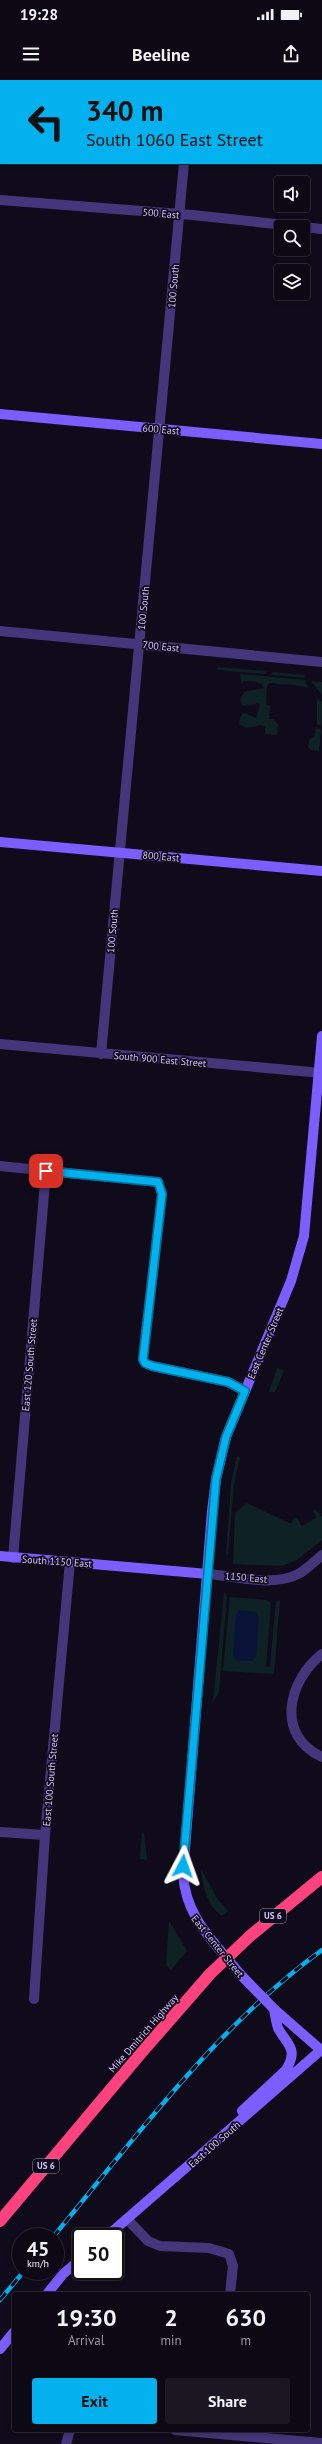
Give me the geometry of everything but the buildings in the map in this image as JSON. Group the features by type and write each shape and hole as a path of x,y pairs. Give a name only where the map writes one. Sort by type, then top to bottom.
{"highway":[{"name":"Mike Dmitrich Highway","path":"0,2222 155,2036 227,1957 250,1936 322,1877"}],"street":[{"name":"100 South","path":"101,1054 139,644 161,429 184,164"},
{"name":"500 East","path":"0,200 179,214 322,229"},
{"name":"600 East","path":"0,414 322,444"},
{"name":"700 East","path":"0,631 322,662"},
{"name":"800 East","path":"0,842 322,871"},
{"name":"East Center Street","path":"321,2050 281,2024 274,2009 240,1974 192,1912 184,1890 183,1874 213,1505 219,1463 226,1437 286,1293 301,1247 307,1215 321,1073 322,1036"},
{"name":"South 900 East Street","path":"0,1044 321,1073"},
{"path":"0,1166 158,1182 162,1194 144,1348 145,1363 152,1366 228,1382 245,1391"},
{"name":"East 120 South Street","path":"13,1558 46,1171"},
{"name":"1150 East","path":"115,1566 282,1579 300,1572 322,1555"},
{"name":"South 1150 East","path":"0,1556 115,1566"},
{"name":"East 100 South Street","path":"34,1999 45,1835 70,1562"},
{"path":"322,1654 309,1664 297,1683 292,1704 296,1735 303,1744 322,1757"},
{"path":"0,1832 45,1835"},
{"path":"214,2143 223,2129 288,2066 291,2054 290,2046 281,2024"},
{"name":"East 100 South","path":"116,2228 321,2050"},
{"path":"127,2219 148,2241 160,2246 209,2248 229,2254 233,2266 230,2292"},
{"path":"49,2292 63,2274 72,2266"},
{"path":"0,2349 12,2334"},
{"path":"66,2444 69,2432"},
{"path":"217,2432 322,2443"}],"green space":[{"path":"218,667 265,671 266,674 217,670"},
{"path":"273,672 304,675 305,678 271,675"},
{"path":"240,674 305,680 308,688 303,686 270,683 267,686 266,704 270,706 269,719 273,719 278,724 277,735 265,734 265,727 261,725 246,728 239,724 241,715 245,713 256,718 260,705 257,703 250,706 242,705 240,700 244,692 264,688 256,682 241,682"},
{"path":"311,681 322,682 322,695"},
{"path":"317,699 322,702 321,725 317,725"},
{"path":"316,728 321,729 319,751 311,750 308,747 309,740 314,736"},
{"path":"277,1368 284,1371 275,1392 269,1392"},
{"path":"237,1456 240,1457 234,1484 228,1555 226,1556 231,1483"},
{"path":"247,1503 291,1524 294,1518 297,1518 302,1526 316,1518 313,1511 315,1509 322,1517 322,1540 297,1560 282,1566 233,1564 235,1513"},
{"path":"224,1592 227,1596 219,1692 213,1702"},
{"path":"230,1597 267,1600 271,1603 266,1667 270,1666 276,1601 280,1600 274,1674 223,1671"},
{"path":"142,1832 144,1833 147,1860 140,1859"},
{"path":"201,1869 218,1900 228,1911 222,1916 209,1901 204,1889"},
{"path":"169,1921 187,1951 171,1970 166,1965"}],"water":[{"path":"239,1610 256,1612 259,1619 256,1657 252,1661 235,1660 233,1654 236,1615"}],"railway":[{"path":"60,2228 147,2123 212,2048 283,1980 322,1950"},
{"path":"0,2300 17,2280"}],"route":[{"path":"46,1171 158,1182 162,1194 143,1359 145,1363 152,1366 228,1382 245,1391 226,1437 216,1479 212,1511 183,1866"}]}
